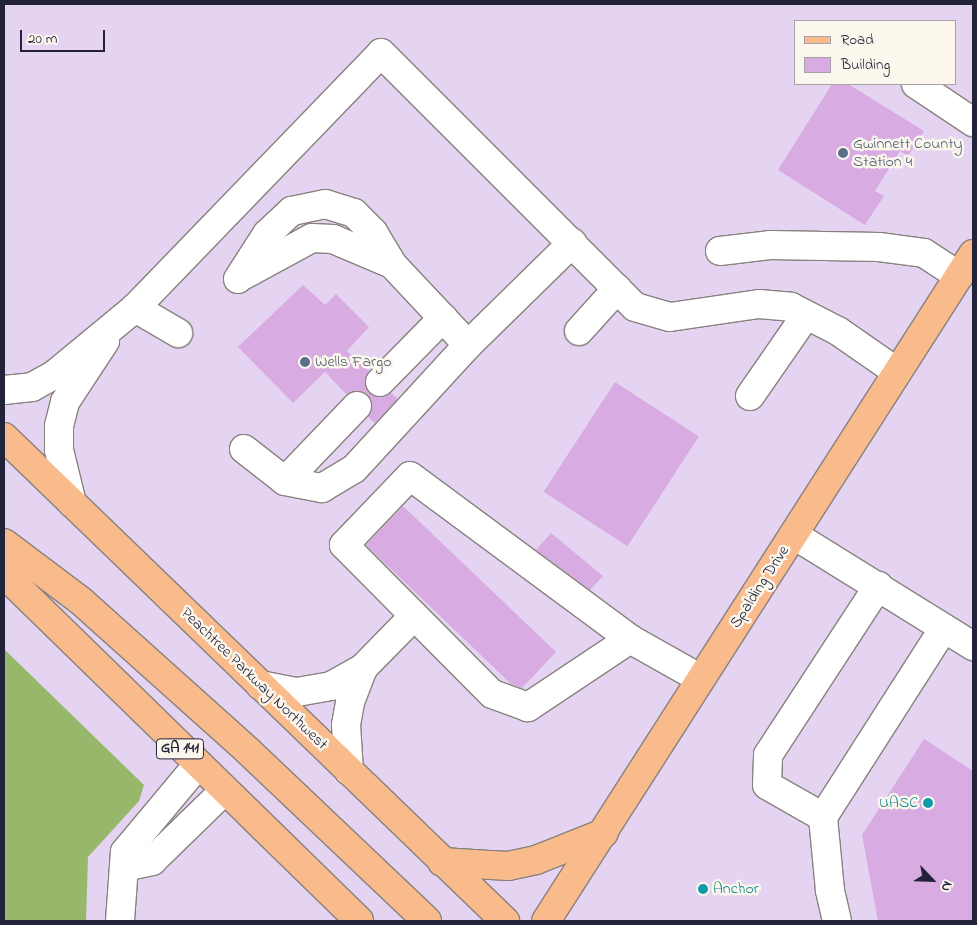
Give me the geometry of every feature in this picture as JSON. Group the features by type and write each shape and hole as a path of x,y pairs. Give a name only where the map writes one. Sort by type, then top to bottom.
{"main road":[{"name":"Spalding Drive","path":"546,921 973,254"},
{"name":"Peachtree Parkway Northwest","path":"4,436 505,921"},
{"path":"4,543 81,601 246,750 427,921"},
{"name":"GA 141","path":"4,574 197,766 359,921"},
{"path":"442,862 508,866 536,860 604,833"}],"lane":[{"path":"4,390 32,387 56,374 128,314 381,53 635,307 670,317 759,304 791,307 838,331 898,372"},
{"path":"918,85 973,122"},
{"path":"392,264 333,239 312,238 238,279 267,234 292,211 325,204 354,213 373,232 392,264 468,345"},
{"path":"244,449 285,481 322,488 354,469 468,345 572,243"},
{"path":"720,251 770,245 879,247 924,253 959,276"},
{"path":"579,332 617,289"},
{"path":"128,314 178,333"},
{"path":"72,503 59,450 58,426 65,402 128,314"},
{"path":"750,396 806,315"},
{"path":"380,382 443,318"},
{"path":"285,481 357,406"},
{"path":"630,639 528,707 492,694 344,545 410,476 630,639 701,679"},
{"path":"794,535 973,646"},
{"path":"823,817 768,785 768,755 878,586"},
{"path":"260,685 297,692 314,691 331,686 363,668 414,616"},
{"path":"837,921 830,890 823,817 944,628"},
{"path":"349,772 346,725 350,702 363,668"},
{"path":"120,921 125,852 197,766"},
{"path":"124,867 152,861 224,791"}],"shaded area":[{"path":"4,4 973,4 973,921 4,921"}],"green space":[{"path":"4,649 144,785 139,801 88,857 86,921 4,921"}],"building":[{"name":"Gwinnett County Station 4","path":"831,85 850,85 924,131 908,156 900,151 875,191 884,196 865,225 778,170"},
{"name":"Wells Fargo","path":"303,285 325,305 336,294 369,327 347,351 369,371 365,386 369,393 384,397 391,393 398,399 375,423 368,417 372,409 368,395 360,391 347,395 325,372 293,403 238,347"},
{"path":"615,382 699,436 628,546 544,492"},
{"path":"403,506 556,652 522,688 511,684 366,545"},
{"path":"551,533 603,576 590,590 536,550"},
{"name":"UASC","path":"924,739 973,771 973,921 878,921 862,835"}],"place":[{"name":"Gwinnett County Station 4","path":"843,153"},
{"name":"Wells Fargo","path":"305,362"},
{"name":"UASC","path":"928,803"},
{"name":"Anchor","path":"703,889"}]}
